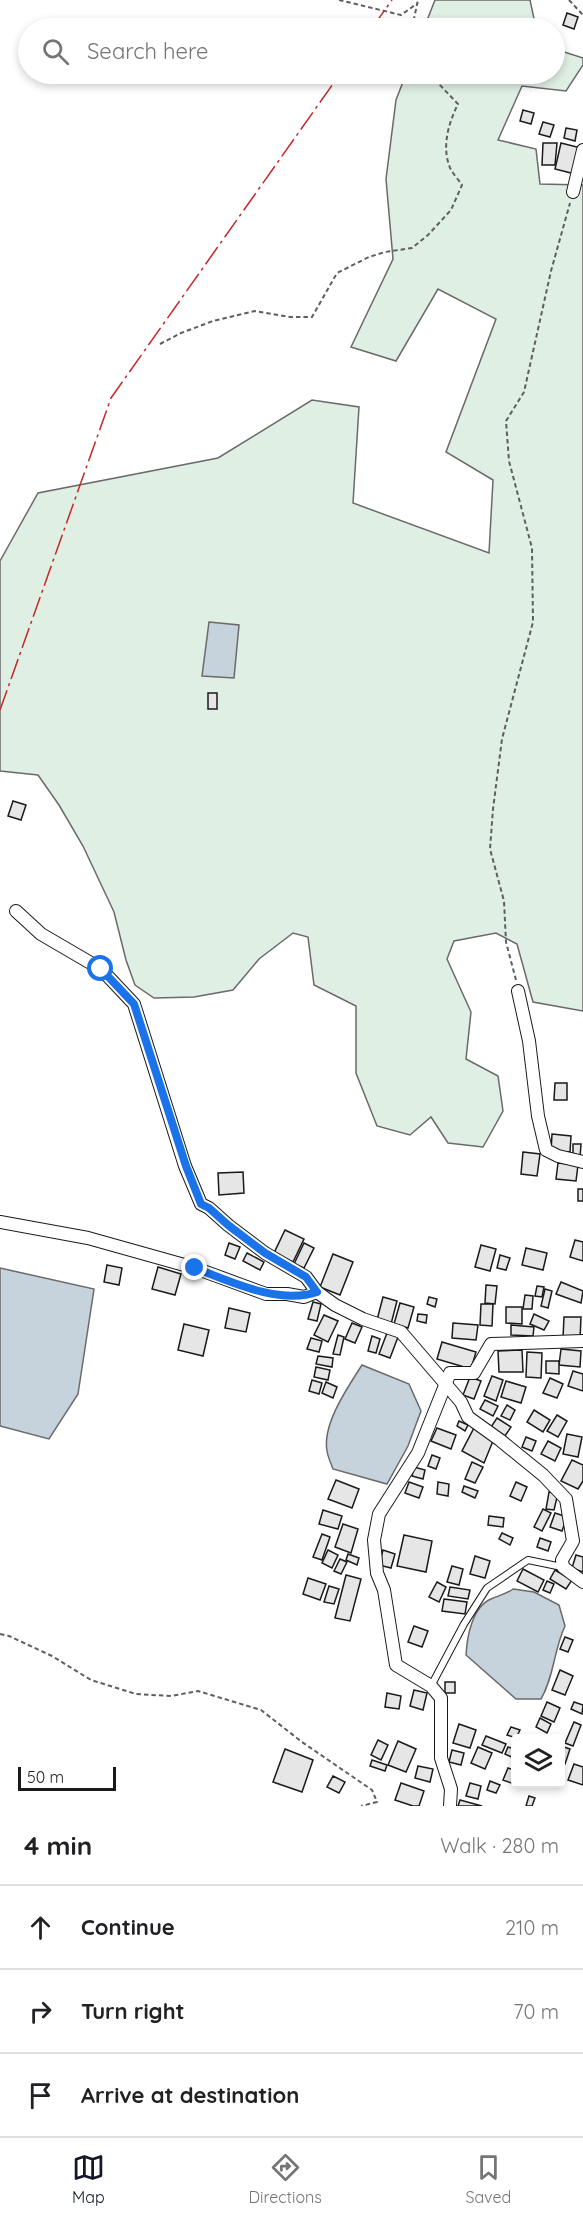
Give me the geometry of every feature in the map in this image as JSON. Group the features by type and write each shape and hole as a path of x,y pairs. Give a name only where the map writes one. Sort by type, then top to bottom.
{"street":[{"path":"573,192 583,150"},
{"path":"16,911 41,934 101,969 134,1004 186,1166 201,1204 265,1253 306,1277 317,1292 334,1305 363,1320 401,1332 461,1402 468,1417 543,1475 566,1499 573,1541 562,1560 563,1567 583,1582"},
{"path":"518,991 529,1041 538,1116 546,1150 558,1156 583,1162"},
{"path":"0,1222 88,1238 195,1268 266,1294 304,1297 317,1292"},
{"path":"450,1806 451,1789 441,1758 441,1698 432,1686 396,1665 384,1590 377,1573 374,1540 379,1514 418,1453 450,1373 474,1373 491,1344 583,1341"}],"lane":[{"path":"432,1686 464,1624 487,1588 528,1560 563,1567"}],"path":[{"path":"339,0 401,15 418,1"},
{"path":"569,0 583,15"},
{"path":"414,18 418,1"},
{"path":"160,344 213,321 255,311 312,318 337,273 369,257 412,248 428,235 451,210 462,185 449,165 446,143 451,118 458,104 439,84"},
{"path":"518,991 506,942 504,901 490,849 502,739 533,622 532,548 509,461 506,421 524,392 551,270 573,192"},
{"path":"0,1635 9,1636 52,1656 91,1680 136,1694 171,1696 198,1691 261,1710 302,1742 372,1790 377,1802 361,1806"}],"green space":[{"path":"435,0 530,0 534,18 428,18"},
{"path":"565,52 583,58 583,65 566,91 522,86 498,140 536,149 540,184 583,185 583,1011 533,1002 517,944 496,933 454,941 447,959 471,1012 466,1059 498,1076 503,1111 483,1147 448,1143 431,1117 410,1135 377,1126 356,1073 356,1006 314,985 308,937 293,933 259,959 233,990 194,997 154,998 135,985 114,912 83,846 59,805 38,775 0,771 0,561 38,493 218,458 312,400 359,407 353,503 489,553 493,480 446,452 496,319 438,289 396,361 351,347 393,259 386,179 396,100 402,84 565,84"}],"shaded area":[{"path":"209,622 239,625 234,678 202,676"},
{"path":"0,1268 94,1289 78,1394 49,1439 0,1426"},
{"path":"362,1365 409,1384 421,1411 408,1446 387,1484 333,1469 327,1453 326,1440 332,1418"},
{"path":"513,1589 534,1592 559,1605 565,1626 549,1682 541,1699 516,1699 466,1655 469,1631 479,1609 491,1599"}],"building":[{"path":"567,13 578,17 574,29 565,26"},
{"path":"523,110 534,113 531,124 520,121"},
{"path":"543,122 554,125 550,137 539,134"},
{"path":"566,128 577,130 575,141 564,138"},
{"path":"543,143 557,143 555,165 542,165"},
{"path":"561,143 581,148 575,174 555,169"},
{"path":"208,693 217,693 217,709 208,709"},
{"path":"13,801 26,805 21,820 8,816"},
{"path":"555,1083 567,1083 567,1100 554,1100"},
{"path":"552,1134 571,1136 570,1152 551,1151"},
{"path":"573,1144 581,1144 580,1158 573,1157"},
{"path":"523,1152 540,1154 537,1176 521,1174"},
{"path":"558,1163 578,1165 576,1181 556,1179"},
{"path":"243,1172 244,1193 219,1195 218,1173"},
{"path":"578,1189 583,1189 583,1201 578,1201"},
{"path":"285,1230 304,1239 293,1262 274,1253"},
{"path":"575,1240 583,1242 583,1261 570,1257"},
{"path":"229,1243 240,1247 235,1259 225,1255"},
{"path":"304,1243 314,1248 304,1268 294,1264"},
{"path":"481,1245 496,1249 490,1271 475,1267"},
{"path":"526,1248 547,1253 543,1270 522,1265"},
{"path":"247,1253 264,1262 260,1270 243,1261"},
{"path":"333,1254 353,1262 340,1295 320,1287"},
{"path":"500,1255 510,1258 506,1270 497,1268"},
{"path":"107,1265 122,1268 119,1285 104,1282"},
{"path":"158,1267 181,1274 175,1295 152,1289"},
{"path":"561,1282 583,1291 581,1303 556,1294"},
{"path":"486,1285 497,1286 495,1304 485,1303"},
{"path":"537,1286 544,1287 542,1297 535,1296"},
{"path":"545,1289 552,1291 548,1308 541,1306"},
{"path":"525,1295 533,1296 532,1309 523,1309"},
{"path":"383,1297 397,1301 391,1324 377,1320"},
{"path":"429,1297 437,1299 435,1307 427,1304"},
{"path":"313,1302 321,1304 317,1321 308,1319"},
{"path":"400,1303 414,1307 408,1328 394,1324"},
{"path":"481,1304 493,1304 492,1326 480,1325"},
{"path":"506,1307 522,1307 522,1324 506,1323"},
{"path":"229,1308 250,1313 246,1332 225,1328"},
{"path":"418,1314 427,1315 426,1323 417,1321"},
{"path":"534,1314 549,1321 544,1330 530,1324"},
{"path":"324,1315 338,1321 328,1342 314,1335"},
{"path":"564,1317 581,1317 580,1339 563,1338"},
{"path":"352,1323 362,1327 355,1343 345,1339"},
{"path":"453,1323 478,1325 476,1340 452,1338"},
{"path":"184,1324 209,1330 203,1356 178,1350"},
{"path":"511,1325 534,1327 533,1336 511,1335"},
{"path":"387,1333 398,1337 390,1358 379,1354"},
{"path":"338,1335 344,1337 340,1355 333,1354"},
{"path":"372,1336 380,1339 376,1353 368,1351"},
{"path":"311,1338 322,1341 319,1352 307,1349"},
{"path":"442,1342 476,1352 471,1369 437,1359"},
{"path":"561,1349 581,1351 580,1367 559,1365"},
{"path":"522,1350 523,1372 499,1372 498,1351"},
{"path":"527,1352 542,1353 541,1378 526,1377"},
{"path":"318,1356 333,1358 332,1367 316,1364"},
{"path":"546,1361 559,1361 559,1374 546,1373"},
{"path":"316,1367 330,1370 328,1380 314,1377"},
{"path":"573,1371 583,1374 583,1391 568,1386"},
{"path":"492,1376 503,1380 496,1401 484,1396"},
{"path":"470,1377 481,1381 474,1399 463,1395"},
{"path":"550,1378 563,1384 557,1398 543,1393"},
{"path":"312,1380 322,1383 319,1394 309,1391"},
{"path":"506,1381 526,1387 521,1403 501,1397"},
{"path":"326,1382 337,1387 333,1398 322,1393"},
{"path":"485,1400 498,1406 493,1416 480,1409"},
{"path":"507,1405 515,1410 510,1420 501,1416"},
{"path":"534,1410 550,1420 543,1432 527,1422"},
{"path":"557,1415 567,1421 558,1437 547,1431"},
{"path":"497,1418 511,1427 505,1436 491,1427"},
{"path":"459,1421 468,1425 465,1431 457,1426"},
{"path":"475,1426 493,1441 484,1463 462,1451"},
{"path":"437,1428 456,1435 451,1449 431,1441"},
{"path":"567,1434 582,1437 578,1457 563,1454"},
{"path":"526,1437 536,1441 532,1451 522,1447"},
{"path":"548,1441 561,1448 555,1461 541,1454"},
{"path":"432,1455 440,1458 436,1469 428,1466"},
{"path":"572,1460 583,1465 583,1481 578,1489 561,1481"},
{"path":"472,1462 483,1467 475,1483 465,1479"},
{"path":"414,1467 425,1470 423,1479 412,1476"},
{"path":"336,1480 359,1489 352,1508 328,1499"},
{"path":"409,1482 423,1487 419,1498 405,1493"},
{"path":"438,1482 449,1484 448,1496 437,1494"},
{"path":"516,1482 527,1487 521,1501 510,1496"},
{"path":"464,1486 478,1491 475,1498 462,1492"},
{"path":"549,1492 558,1493 554,1510 546,1509"},
{"path":"543,1509 551,1513 542,1531 534,1527"},
{"path":"323,1510 342,1516 338,1529 319,1524"},
{"path":"555,1513 567,1517 562,1531 550,1527"},
{"path":"489,1516 504,1518 503,1527 488,1525"},
{"path":"343,1524 358,1529 351,1553 335,1547"},
{"path":"502,1533 513,1538 510,1545 499,1539"},
{"path":"322,1534 330,1537 322,1560 313,1557"},
{"path":"404,1535 432,1541 426,1572 397,1566"},
{"path":"540,1538 551,1542 548,1551 537,1547"},
{"path":"328,1550 338,1555 332,1568 322,1563"},
{"path":"383,1550 395,1554 391,1568 379,1565"},
{"path":"348,1554 359,1558 357,1565 346,1560"},
{"path":"576,1555 583,1557 583,1572 572,1568"},
{"path":"475,1556 490,1561 485,1578 470,1574"},
{"path":"340,1559 347,1562 341,1574 334,1571"},
{"path":"452,1566 463,1569 459,1585 447,1582"},
{"path":"523,1569 544,1580 538,1592 517,1581"},
{"path":"555,1570 572,1580 566,1589 550,1579"},
{"path":"346,1575 361,1579 350,1621 335,1618"},
{"path":"308,1578 326,1584 320,1600 303,1594"},
{"path":"547,1581 554,1584 550,1593 543,1590"},
{"path":"437,1582 446,1587 439,1602 429,1597"},
{"path":"329,1586 339,1589 334,1604 324,1602"},
{"path":"450,1587 470,1590 468,1599 448,1596"},
{"path":"444,1599 467,1602 465,1614 442,1611"},
{"path":"414,1626 428,1631 422,1647 408,1642"},
{"path":"565,1637 573,1640 568,1652 560,1649"},
{"path":"560,1670 573,1676 565,1695 552,1690"},
{"path":"445,1682 455,1682 455,1693 445,1693"},
{"path":"414,1690 427,1693 423,1710 410,1706"},
{"path":"387,1693 401,1696 399,1709 385,1707"},
{"path":"547,1702 560,1708 554,1722 541,1716"},
{"path":"574,1702 583,1705 582,1714 571,1709"},
{"path":"540,1718 551,1724 547,1733 536,1727"},
{"path":"574,1722 581,1725 573,1746 565,1743"},
{"path":"459,1724 476,1730 470,1748 453,1743"},
{"path":"511,1727 520,1730 518,1734 507,1735"},
{"path":"486,1736 506,1744 502,1753 482,1745"},
{"path":"378,1740 388,1745 381,1760 371,1755"},
{"path":"398,1741 416,1749 406,1772 388,1765"},
{"path":"478,1747 492,1753 485,1769 471,1763"},
{"path":"508,1747 511,1748 511,1757 505,1754"},
{"path":"565,1747 570,1749 565,1764"},
{"path":"285,1749 313,1760 302,1792 273,1782"},
{"path":"452,1750 464,1753 461,1765 449,1762"},
{"path":"372,1760 387,1765 385,1771 370,1766"},
{"path":"574,1764 583,1767 583,1785 568,1780"},
{"path":"418,1766 433,1769 430,1782 415,1778"},
{"path":"508,1768 511,1769 511,1783 503,1780"},
{"path":"333,1776 345,1782 339,1793 327,1787"},
{"path":"490,1781 500,1785 496,1793 487,1790"},
{"path":"401,1783 424,1791 419,1806 395,1800"},
{"path":"470,1783 481,1786 478,1799 466,1796"},
{"path":"529,1796 535,1798 532,1806 526,1806"},
{"path":"460,1800 482,1806 458,1806"}],"power":[{"path":"379,18 392,0"},
{"path":"0,710 111,398 333,84"}],"route":[{"path":"101,969 134,1004 186,1166 201,1204 265,1253 306,1277 317,1292 304,1297 266,1294 195,1268"}]}
